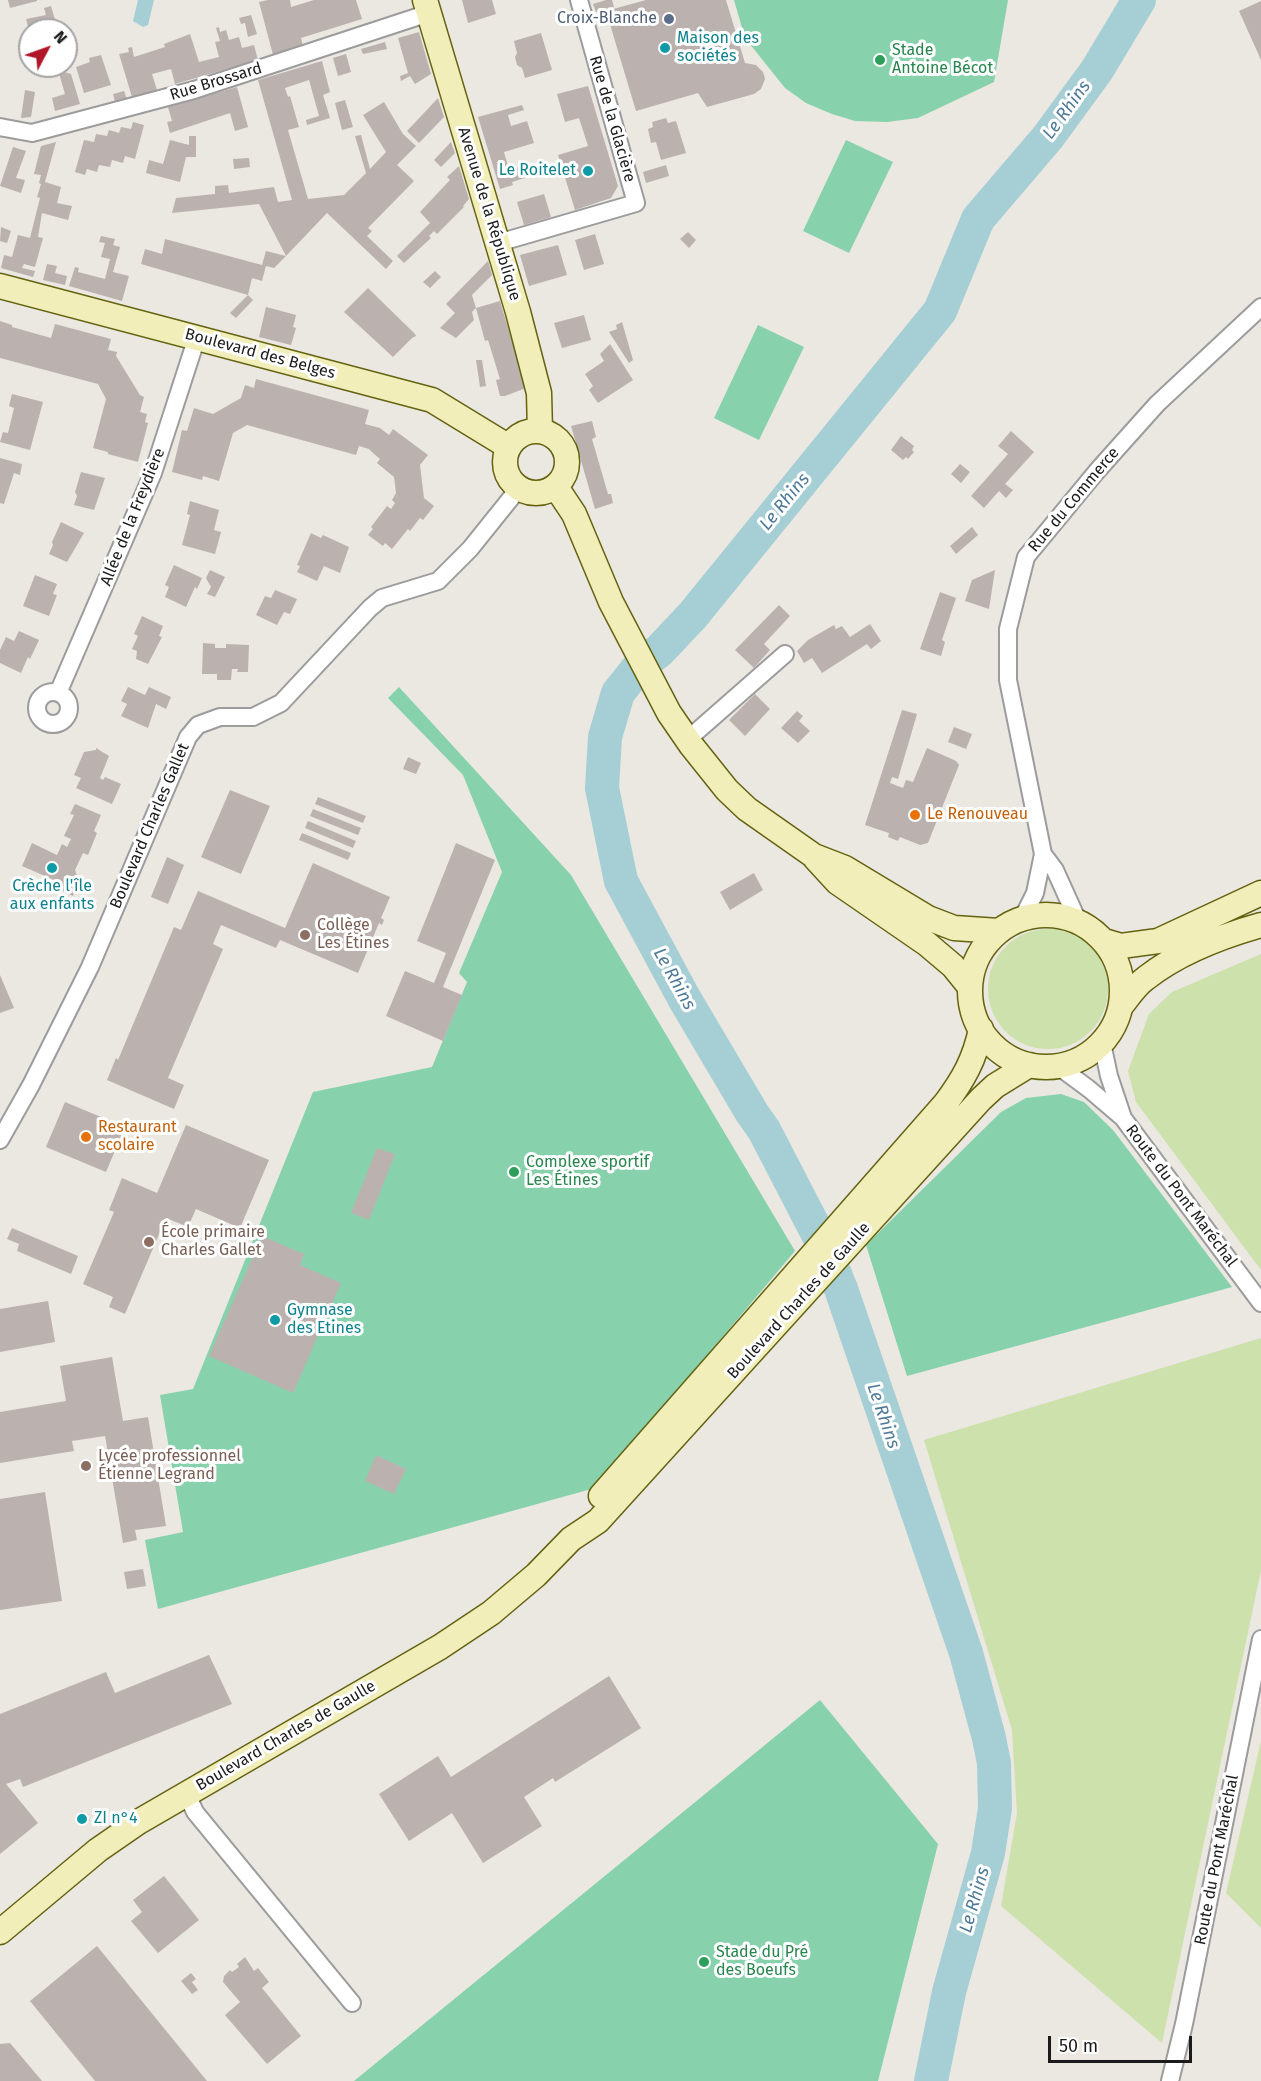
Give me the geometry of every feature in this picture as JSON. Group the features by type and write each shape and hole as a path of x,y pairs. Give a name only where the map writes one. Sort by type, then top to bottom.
{"main road":[{"name":"Avenue de la République","path":"427,7 498,243 539,393 540,431"},
{"name":"Boulevard des Belges","path":"0,286 432,400 509,447"},
{"path":"540,431 557,438 567,454 566,472 562,481 547,492 528,493 512,482 505,465 509,447 522,434 540,431"},
{"path":"556,487 574,514 611,602 669,713 713,773 747,809 814,856 837,882 927,944 953,966 970,987"},
{"path":"814,856 845,868 928,918 954,928 999,931"},
{"path":"1104,940 1121,946 1158,941 1261,893"},
{"path":"1050,915 1078,921 1104,940 1116,960 1122,982 1121,1006 1114,1026 1102,1043 1082,1058 1058,1066 1029,1065 1014,1060 1001,1052 981,1029 972,1009 970,987 978,956 999,931 1022,918 1050,915"},
{"path":"1121,1006 1144,979 1168,962 1237,932 1261,925"},
{"name":"Boulevard Charles de Gaulle","path":"0,1932 98,1850 140,1821 491,1613 536,1575 571,1539 598,1521 789,1296 864,1194 945,1104 964,1078 978,1046 981,1029"},
{"name":"Boulevard Charles de Gaulle","path":"789,1296 877,1215 981,1099 1004,1080 1029,1065"}],"street":[{"name":"Rue de la Glacière","path":"498,243 636,203 579,0"},
{"name":"Rue Brossard","path":"0,127 32,133 182,93 427,7"},
{"name":"Rue du Commerce","path":"1022,918 1035,893 1043,854 1008,680 1008,629 1026,557 1097,471 1157,404 1261,307"},
{"name":"Allée de la Freydière","path":"58,693 153,473 197,337"},
{"name":"Boulevard Charles Gallet","path":"0,1140 31,1085 90,967 188,737 198,725 220,717 253,717 280,703 382,598 438,580 470,549 519,488"},
{"path":"687,740 785,654"},
{"name":"Rue du Commerce","path":"1043,854 1055,870 1078,921"},
{"name":"Route du Pont Maréchal","path":"1102,1043 1109,1076 1123,1119"},
{"name":"Route du Pont Maréchal","path":"1058,1066 1123,1119 1261,1304"},
{"name":"Route du Pont Maréchal","path":"1170,2081 1184,2024 1261,1639"},
{"path":"188,1794 195,1812 352,2003"}],"green space":[{"name":"Stade Antoine Bécot","path":"734,0 1008,0 994,82 918,118 887,122 855,121 832,114 806,103 785,88 745,38"},
{"path":"846,140 893,162 849,253 803,231"},
{"path":"758,325 804,347 759,440 714,418"},
{"name":"Complexe sportif Les Étines","path":"399,687 571,875 795,1251 595,1488 158,1609 145,1540 183,1532 160,1395 193,1389 313,1092 432,1067 467,982 459,973 502,872 463,775 388,698"},
{"path":"1048,929 1071,934 1090,947 1103,966 1108,989 1103,1012 1090,1031 1071,1044 1048,1049 1025,1044 1006,1031 993,1012 988,989 993,966 1006,947 1025,934"},
{"path":"1261,954 1261,1270 1136,1102 1128,1071 1149,1014 1172,992"},
{"path":"1061,1094 1084,1102 1113,1130 1232,1287 907,1376 866,1245 1001,1112 1026,1098"},
{"path":"1261,1338 1261,1570 1162,2043 1001,1906 1017,1813 1012,1730 924,1440"},
{"name":"Stade du Pré des Boeufs","path":"820,1700 938,1844 878,2081 354,2081"},
{"path":"1261,1741 1261,1928 1226,1893"}],"water":[{"path":"138,0 154,0 148,25 143,27 133,21"}],"building":[{"path":"8,0 37,0 37,1 10,8"},
{"path":"290,0 291,7 314,0 356,0 362,19 301,38 303,46 273,55 259,2"},
{"path":"462,0 492,0 496,14 468,23"},
{"path":"612,0 614,7 596,12 593,4"},
{"name":"Maison des sociétés","path":"646,0 726,0 745,63 756,65 763,72 765,79 761,89 754,94 707,107 698,93 636,111 606,11"},
{"path":"1261,1 1261,60 1239,11"},
{"path":"51,6 54,18 31,18 46,15 44,8"},
{"path":"251,15 257,34 248,37 245,23 241,24 239,18"},
{"path":"219,27 220,32 226,30 229,40 239,37 242,48 254,45 258,60 175,84 171,69 152,74 157,90 132,97 119,54 129,52 128,48 132,47 134,57 165,47 164,44 190,34 199,62 219,57 215,42 220,41 216,28"},
{"path":"419,32 431,74 415,84 410,76 401,81 400,76 408,73 398,38"},
{"path":"541,33 552,70 525,78 522,68 517,65 514,41"},
{"path":"385,42 387,49 363,54 361,49"},
{"path":"346,54 351,72 338,76 333,58"},
{"path":"101,55 111,85 84,93 78,66 90,62 89,58"},
{"path":"322,61 330,92 323,95 330,118 307,125 306,120 319,116 309,80 285,88 288,97 290,96 299,127 288,130 308,199 344,195 366,173 355,136 361,135 370,169 386,152 363,115 384,102 403,134 416,146 397,165 414,181 368,228 372,231 367,236 393,261 386,269 327,213 286,256 259,204 172,213 176,198 215,194 215,186 228,185 229,193 274,187 278,202 292,200 258,80"},
{"path":"60,78 72,78 80,104 55,111 52,98 65,94"},
{"name":"Le Roitelet","path":"588,86 618,186 611,198 575,210 558,155 588,146 579,118 565,122 557,94"},
{"path":"237,87 248,127 235,131 230,113 170,133 167,122 172,121 168,107"},
{"path":"25,90 35,92 31,117 21,118"},
{"path":"124,91 127,99 115,102 113,94"},
{"path":"438,98 444,117 419,143 407,131"},
{"path":"345,100 353,127 342,130 335,103"},
{"path":"522,105 524,110 508,115 511,126 527,121 534,143 504,152 509,170 528,164 530,174 528,177 512,182 513,185 500,189 478,117"},
{"path":"666,118 668,123 676,121 686,153 661,160 656,142 651,143 648,129 653,127 652,122"},
{"path":"133,122 144,125 135,159 125,156 123,163 112,160 110,167 99,165 97,172 87,169 85,175 75,172 84,140 94,142 96,134 107,136 109,130 119,133 121,127 131,129"},
{"path":"189,136 196,136 196,157 186,157 180,182 146,173 149,160 163,164 170,140 189,145"},
{"path":"56,142 45,182 61,187 57,203 72,206 68,220 42,213 38,237 43,238 35,267 24,264 22,268 35,271 33,277 1,268 4,255 12,257 18,235 30,238 40,198 37,197 41,175 34,174 41,146"},
{"path":"451,142 455,153 441,167 434,160"},
{"path":"13,147 26,151 16,178 25,180 21,193 0,186"},
{"path":"249,158 250,167 234,169 233,159"},
{"path":"666,165 669,176 646,183 643,172"},
{"path":"459,166 469,199 437,234 434,231 429,236 431,238 404,263 397,256 430,223 420,212 450,180 447,177"},
{"path":"544,194 551,217 524,225 517,202"},
{"path":"1,227 11,231 7,243 0,241"},
{"path":"688,232 696,240 689,248 680,239"},
{"path":"595,234 604,264 584,270 575,240"},
{"path":"101,236 115,239 113,245 120,247 113,272 129,276 122,301 69,286 75,267 79,268 78,272 105,279 110,259 101,257 105,243 99,242"},
{"path":"165,239 262,265 266,251 286,256 274,268 266,266 262,281 252,278 248,295 141,264 145,249 162,254"},
{"path":"558,245 567,275 529,286 520,255"},
{"path":"488,261 492,275 472,295 476,308 472,312 474,320 456,338 440,328 455,313 446,304"},
{"path":"47,264 57,266 55,273 67,276 65,285 43,280"},
{"path":"435,271 441,277 430,288 423,282"},
{"path":"368,288 416,336 393,357 344,312"},
{"path":"248,295 253,300 236,318 230,313"},
{"path":"500,301 526,388 500,396 496,380 500,379 488,340 485,341 476,308"},
{"path":"266,307 296,315 293,327 296,328 291,345 259,337"},
{"path":"584,315 591,340 562,348 554,323"},
{"path":"0,321 12,327 51,338 55,324 111,339 108,350 117,352 116,356 140,395 144,397 140,412 147,414 145,422 148,423 138,462 93,448 106,399 98,384 0,358"},
{"path":"622,322 633,360 629,363 609,332 617,329 616,325"},
{"path":"610,344 633,380 598,403 589,390 593,386 585,374 604,361 600,354"},
{"path":"476,360 482,360 486,386 480,387"},
{"path":"256,379 369,410 365,424 380,428 389,435 393,429 428,455 420,465 424,498 434,506 423,520 420,518 410,531 408,529 392,549 385,543 383,546 368,535 373,529 371,527 387,506 391,509 395,503 392,500 396,493 394,477 377,463 380,459 369,449 359,446 356,455 247,425 233,433 219,481 203,476 202,480 172,472 182,430 187,431 194,408 213,414 241,398 245,385 254,388"},
{"path":"12,394 43,402 30,450 0,442 3,432 8,433 14,408 9,406"},
{"path":"592,421 596,437 592,439 608,494 611,494 613,503 595,509 571,426"},
{"path":"1011,431 1034,452 1005,484 1013,490 1006,498 999,491 984,508 971,496 1008,454 998,446"},
{"path":"901,436 914,446 912,450 914,452 908,459 906,457 903,460 891,450"},
{"path":"0,458 22,464 20,475 14,473 4,504 0,503"},
{"path":"960,464 970,472 961,483 951,474"},
{"path":"81,472 105,478 94,510 74,505"},
{"path":"190,501 219,510 214,530 221,532 215,554 182,545 190,515 187,514"},
{"path":"61,522 84,533 67,562 49,554"},
{"path":"972,527 978,535 956,554 950,546"},
{"path":"311,533 321,538 323,535 349,547 340,573 324,566 317,581 297,572 300,566 297,565"},
{"path":"174,565 202,578 186,607 165,597 169,587 165,585"},
{"path":"210,570 225,577 215,597 207,594 211,587 206,578"},
{"path":"995,570 989,609 965,601 972,580"},
{"path":"35,575 57,584 53,594 57,595 49,616 23,606"},
{"path":"275,590 297,599 290,614 284,612 277,625 256,615 265,596 271,598"},
{"path":"940,592 956,598 942,640 945,642 941,656 920,649"},
{"path":"779,605 790,616 764,644 770,650 754,668 735,650"},
{"path":"142,616 163,626 159,636 162,637 148,664 136,659 137,651 132,649 138,636 134,634"},
{"path":"870,624 881,641 871,649 867,644 822,673 812,658 804,663 797,651 808,640 834,625 836,629 842,626 850,637"},
{"path":"19,631 39,640 21,673 0,663 0,650 6,637 14,641"},
{"path":"203,643 215,644 215,648 226,648 226,644 249,645 248,672 237,672 238,669 232,669 231,680 217,680 217,674 202,674"},
{"path":"128,687 145,695 149,687 171,697 166,709 156,704 148,728 121,716 127,704 121,701"},
{"path":"755,694 770,709 745,736 729,720"},
{"path":"902,710 917,714 898,779 892,777 890,783 903,788 906,780 913,782 927,748 956,761 959,765 928,843 920,845 900,837 898,841 888,837 889,833 865,825"},
{"path":"797,711 803,716 799,721 810,731 798,743 781,728"},
{"path":"954,727 972,734 966,749 948,742"},
{"path":"96,748 109,756 100,778 103,780 105,777 121,784 112,804 76,788 81,778 74,775 84,752 96,750"},
{"path":"408,757 421,763 416,774 403,769"},
{"path":"230,790 270,806 241,874 201,857"},
{"path":"318,797 366,816 363,823 315,804"},
{"path":"75,804 101,815 88,855 83,853 75,870 79,882 73,896 59,889 54,880 22,866 32,843 57,855 62,844 67,847 71,839 64,836 74,815 70,814"},
{"path":"313,809 361,828 358,835 310,816"},
{"path":"308,821 356,841 353,848 305,828"},
{"path":"302,833 351,853 348,860 299,840"},
{"path":"456,843 495,860 443,987 462,995 443,1041 386,1016 405,971 434,983 446,953 417,941"},
{"path":"167,857 184,865 168,904 151,897"},
{"path":"313,863 390,897 381,918 384,920 382,925 379,923 358,973 280,940 276,948 221,925 213,944 223,949 168,1078 184,1085 174,1109 107,1080 116,1058 118,1060 174,927 181,930 198,891 285,928"},
{"path":"754,873 763,890 730,910 720,892"},
{"path":"0,975 14,1008 0,1013"},
{"name":"Restaurant scolaire","path":"65,1102 125,1127 106,1172 46,1147"},
{"path":"186,1125 269,1160 240,1228 196,1209 188,1227 166,1218 125,1314 109,1307 113,1297 83,1284 114,1212 109,1210 122,1178 157,1193"},
{"path":"377,1148 395,1154 369,1220 351,1213"},
{"path":"12,1228 78,1256 71,1274 17,1251 19,1244 7,1239"},
{"name":"Gymnase des Etines","path":"262,1236 304,1254 300,1265 341,1283 293,1393 209,1356"},
{"path":"48,1301 55,1342 0,1352 0,1309"},
{"path":"112,1357 123,1421 148,1417 166,1526 135,1530 137,1540 123,1543 105,1436 72,1441 74,1451 0,1463 0,1412 66,1401 60,1366"},
{"path":"376,1455 406,1469 394,1494 365,1481"},
{"path":"45,1492 62,1601 0,1610 0,1499"},
{"path":"143,1569 146,1586 127,1589 124,1572"},
{"path":"209,1655 232,1704 23,1787 20,1779 6,1784 38,1823 0,1854 0,1714 106,1672 115,1693"},
{"path":"609,1676 641,1728 555,1782 553,1778 524,1797 542,1826 483,1863 452,1813 409,1841 379,1794 438,1756 451,1777"},
{"name":"ZI n°4","path":"82,1811 90,1820 82,1826 75,1818"},
{"path":"164,1876 199,1920 158,1953 131,1921 142,1912 133,1900"},
{"path":"97,1946 207,2081 95,2081 30,2001"},
{"path":"245,1957 254,1971 258,1968 269,1982 262,1988 301,2036 267,2064 225,2015 240,2002 223,1982 224,1976 230,1970 232,1972 239,1967 237,1964"},
{"path":"191,1973 196,1979 192,1982 198,1990 192,1994 181,1981"},
{"path":"10,2043 42,2081 0,2081 0,2044"}],"waterway":[{"name":"Le Rhins","path":"931,2081 949,1992 988,1853 995,1808 994,1763 989,1738 966,1653 841,1289 822,1242 764,1130 684,998 621,881 602,788 605,737 618,693 638,668 660,650 693,615 940,311 978,219 1048,137 1097,70 1139,0"}],"place":[{"name":"Croix-Blanche","path":"669,19"},
{"name":"Maison des sociétés","path":"665,48"},
{"name":"Stade Antoine Bécot","path":"880,60"},
{"name":"Le Roitelet","path":"588,171"},
{"name":"Le Renouveau","path":"915,815"},
{"name":"Crèche l'île aux enfants","path":"52,868"},
{"name":"Collège Les Étines","path":"305,935"},
{"name":"Restaurant scolaire","path":"86,1137"},
{"name":"Complexe sportif Les Étines","path":"514,1172"},
{"name":"École primaire Charles Gallet","path":"149,1242"},
{"name":"Gymnase des Etines","path":"275,1320"},
{"name":"Lycée professionnel Étienne Legrand","path":"86,1466"},
{"name":"ZI n°4","path":"82,1819"},
{"name":"Stade du Pré des Boeufs","path":"704,1962"}]}
